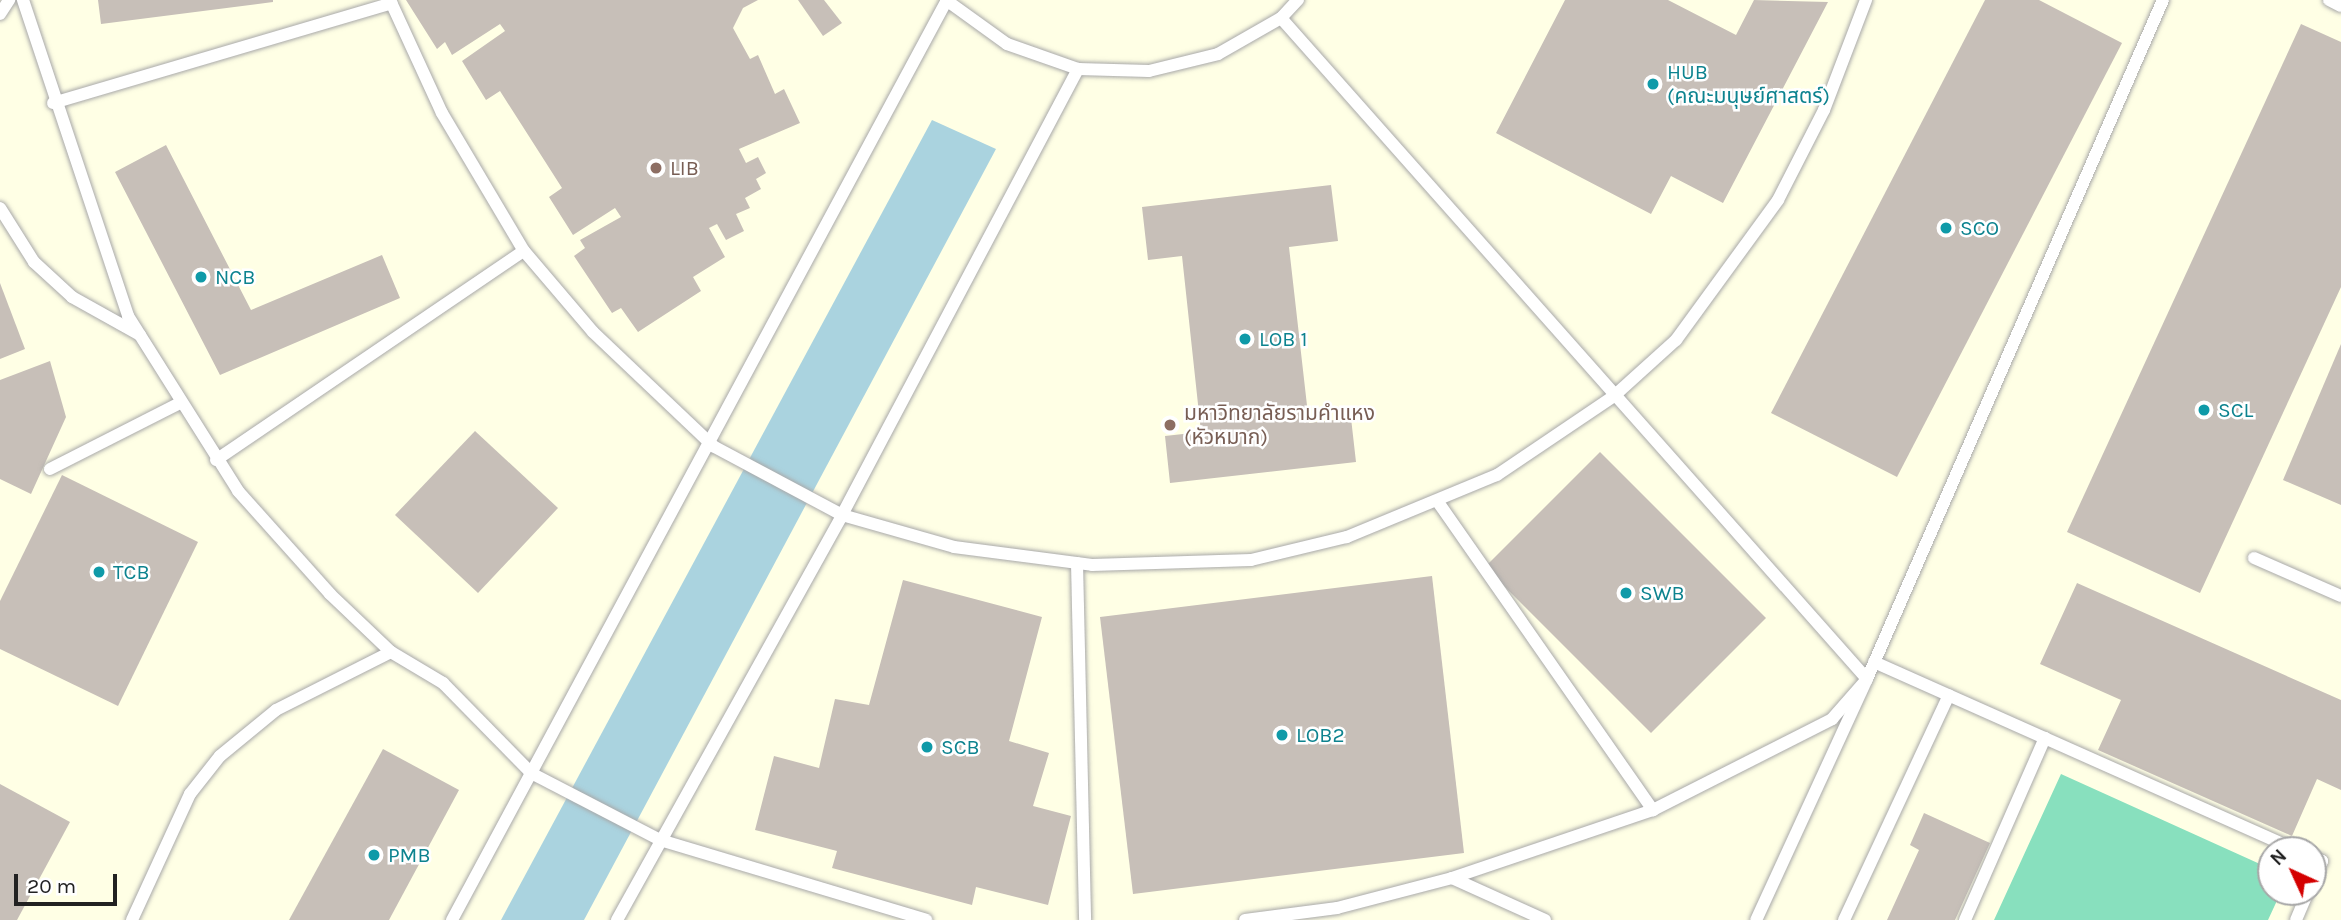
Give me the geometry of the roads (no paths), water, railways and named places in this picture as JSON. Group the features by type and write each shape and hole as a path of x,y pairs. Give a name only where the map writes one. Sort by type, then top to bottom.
{"lane":[{"path":"0,13 9,0"},
{"path":"23,0 53,103 140,335 216,460 321,584 391,652 443,683 531,773 554,786 660,840 926,920"},
{"path":"452,920 713,446 946,0 1007,44 1078,69 1149,71 1218,54 1281,18 1298,0"},
{"path":"53,103 391,1 442,113 524,251 593,332 713,446 842,515 954,547 1077,563 1251,560 1347,537 1438,502 1497,475 1614,396 1676,340 1778,200 1824,110 1866,0"},
{"path":"1756,920 1867,679 2163,0"},
{"path":"2329,0 2341,6"},
{"path":"1281,18 1867,679"},
{"path":"617,920 842,515 1078,69"},
{"path":"0,208 34,261 72,297 140,335"},
{"path":"216,460 524,251"},
{"path":"50,469 180,403"},
{"path":"1438,502 1653,810"},
{"path":"2254,558 2341,597"},
{"path":"1077,563 1085,920"},
{"path":"132,920 190,794 220,755 276,710 391,652"},
{"path":"1874,662 2265,836"},
{"path":"1245,920 1337,908 1452,878 1653,810 1832,719 1867,679"},
{"path":"1844,920 1949,695"},
{"path":"1965,920 2045,738"},
{"path":"1452,878 1545,920"}],"water":[{"path":"932,120 996,149 584,920 501,920"}],"place":[{"name":"HUB (คณะมนุษย์ศาสตร์)","path":"1653,84"},
{"name":"LIB","path":"656,168"},
{"name":"SCO","path":"1946,228"},
{"name":"NCB","path":"201,277"},
{"name":"LOB 1","path":"1245,339"},
{"name":"SCL","path":"2204,410"},
{"name":"มหาวิทยาลัยรามคำแหง (หัวหมาก)","path":"1170,425"},
{"name":"TCB","path":"99,572"},
{"name":"SWB","path":"1626,593"},
{"name":"LOB2","path":"1282,735"},
{"name":"SCB","path":"927,747"},
{"name":"PMB","path":"374,855"}]}
